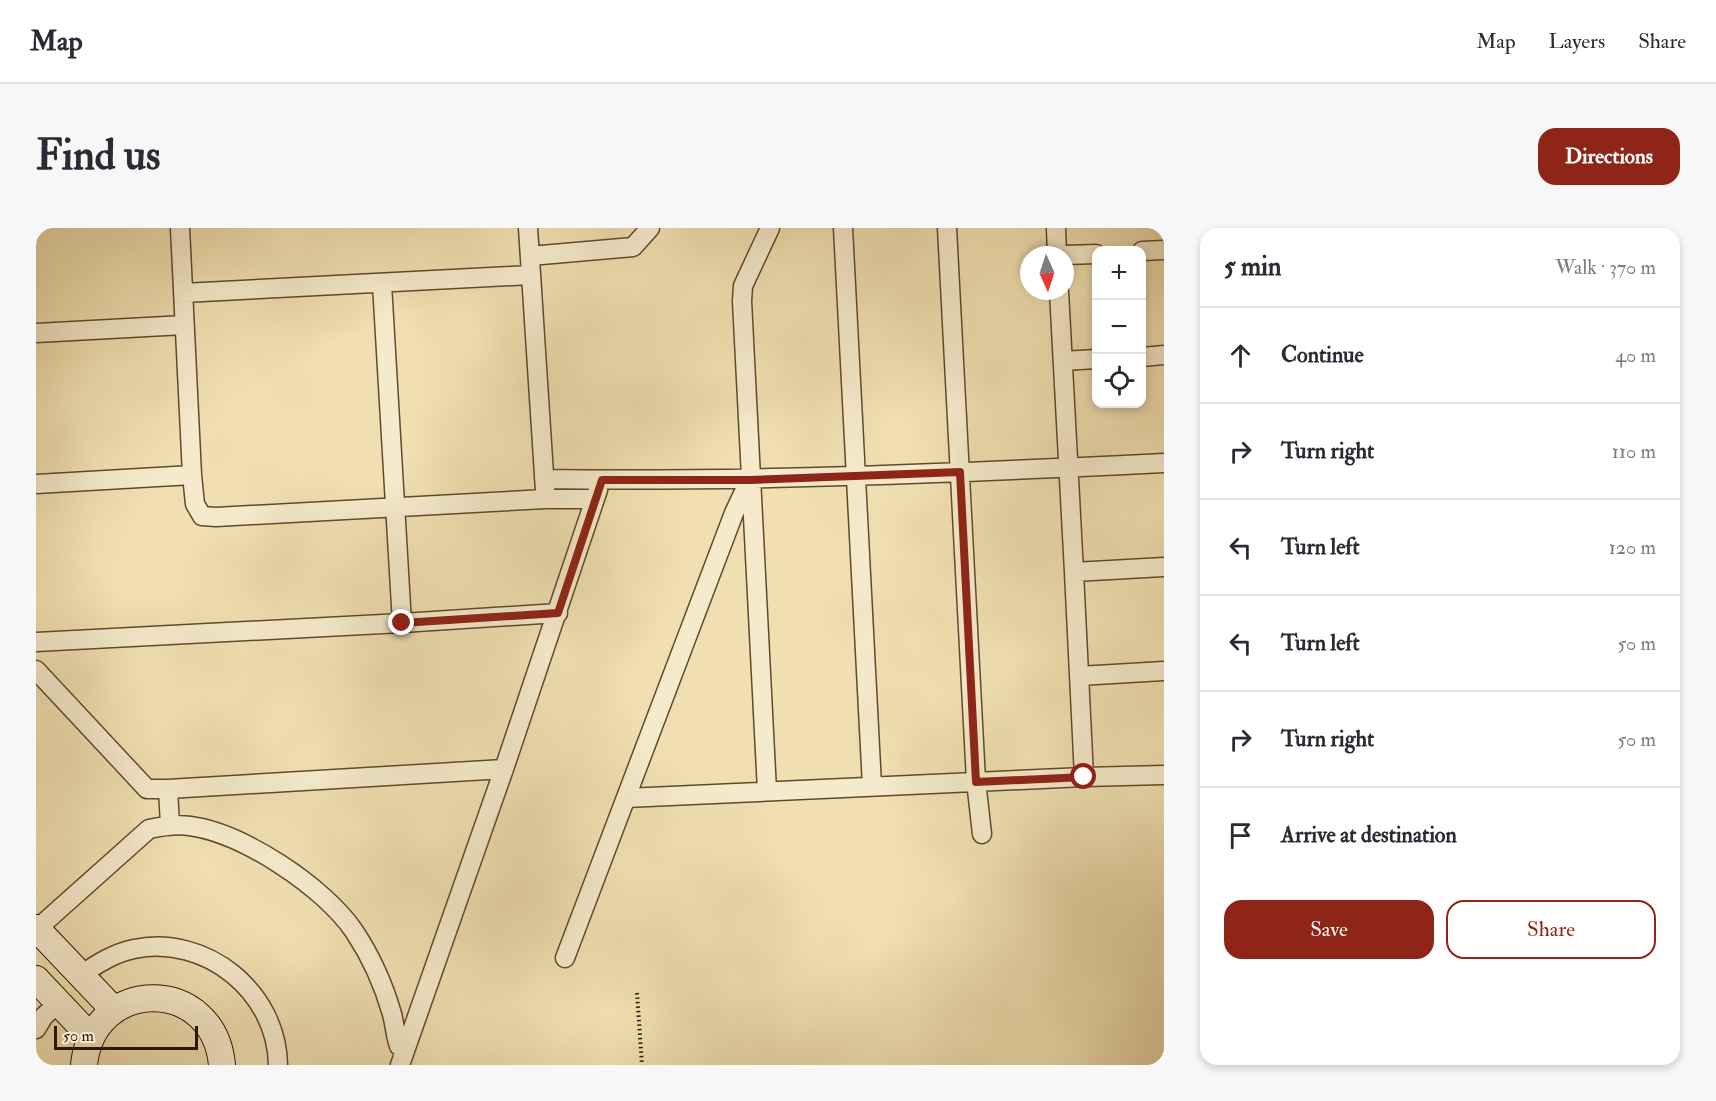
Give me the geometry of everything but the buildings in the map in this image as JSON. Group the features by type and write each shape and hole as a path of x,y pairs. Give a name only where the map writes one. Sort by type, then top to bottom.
{"street":[{"path":"180,228 192,475 195,504 202,516 545,498 595,499"},
{"path":"528,228 545,498"},
{"path":"530,255 633,247 650,228"},
{"path":"767,790 742,301 743,286 770,228"},
{"path":"843,228 872,786"},
{"path":"947,228 976,782 982,834"},
{"path":"1056,228 1057,246"},
{"path":"1146,251 1164,250"},
{"path":"1074,255 1092,254"},
{"path":"183,293 530,275"},
{"path":"382,284 402,623"},
{"path":"1060,300 1084,777"},
{"path":"36,333 184,325"},
{"path":"1146,357 1164,355"},
{"path":"1063,361 1092,359"},
{"path":"544,478 750,480 1164,463"},
{"path":"36,483 192,475"},
{"path":"403,1057 602,480"},
{"path":"565,958 734,513 750,480"},
{"path":"1074,572 1164,567"},
{"path":"36,642 558,613"},
{"path":"36,670 147,789 504,769"},
{"path":"1079,676 1164,671"},
{"path":"626,798 767,790 1164,775"},
{"path":"168,789 170,825"},
{"path":"113,1009 37,928 149,829 170,825 208,830 265,855 287,868 337,910 354,931 379,980 403,1057"},
{"path":"81,975 106,959 134,949 164,947 193,952 220,964 244,982 262,1006 274,1034 278,1065"},
{"path":"36,980 90,1036"},
{"path":"84,1065 85,1051 90,1036 113,1009 133,1000 156,997 178,1002 197,1012 212,1029 220,1049 222,1065"},
{"path":"36,1029 44,1016 59,1003"}],"path":[{"path":"637,993 642,1065"}],"route":[{"path":"402,623 558,613 602,480 750,480 960,472 976,782 1084,777"}]}
